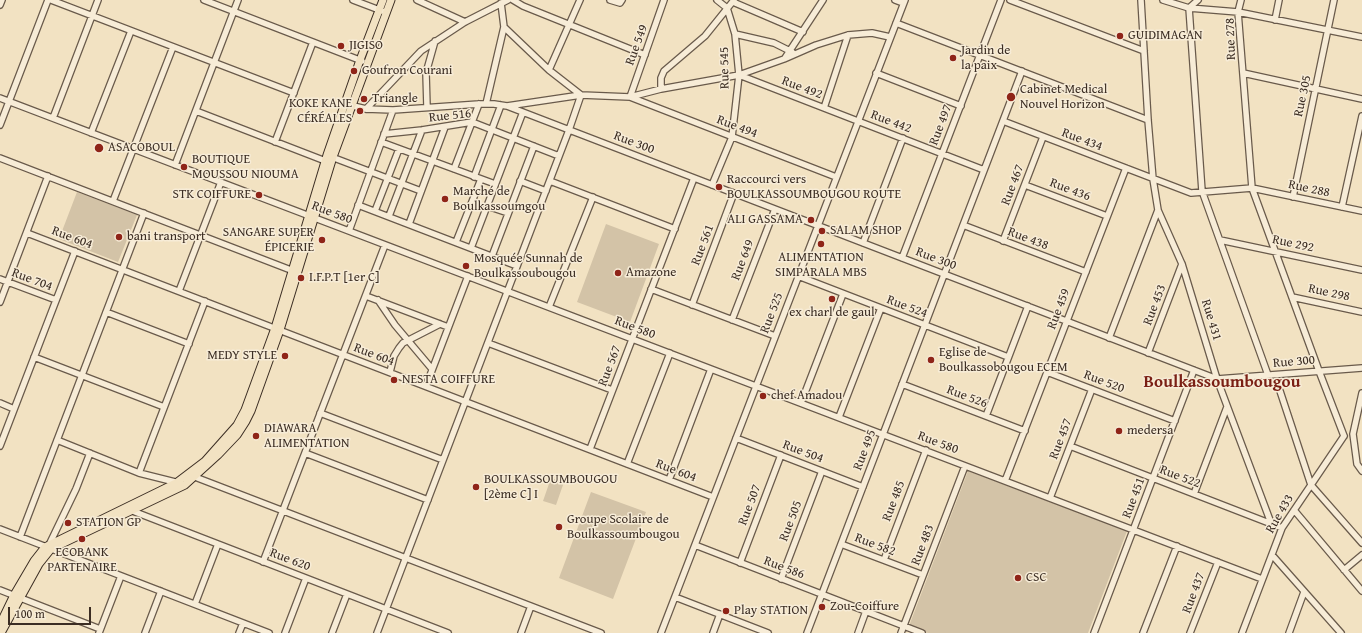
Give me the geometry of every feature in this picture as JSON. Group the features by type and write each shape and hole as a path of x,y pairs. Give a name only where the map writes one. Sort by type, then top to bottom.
{"main road":[{"path":"48,547 131,511 185,484 195,477 230,443 246,421 251,412 278,329 330,159 363,61 382,11 383,0"},
{"path":"382,11 391,0"},
{"path":"0,624 39,564 48,547 176,483 205,461 237,425 278,329"},
{"path":"1,633 17,596"}],"street":[{"path":"0,5 2,0"},
{"path":"0,124 48,0"},
{"path":"51,0 294,93"},
{"path":"53,118 98,0"},
{"path":"204,0 363,61"},
{"path":"175,164 238,0"},
{"path":"353,0 382,11"},
{"path":"416,0 465,22"},
{"path":"366,109 421,50 465,22 508,0"},
{"path":"513,0 523,6 645,55"},
{"path":"550,70 580,0"},
{"path":"610,0 620,3 622,0"},
{"name":"Rue 549","path":"630,97 664,0"},
{"path":"717,0 727,8"},
{"path":"474,177 492,130 504,106 581,95 630,97 661,89 739,75 784,59 792,52 823,0"},
{"path":"895,0 904,2"},
{"name":"Rue 497","path":"902,258 1001,0"},
{"path":"1010,0 1144,51"},
{"name":"Rue 431","path":"1141,0 1148,120 1153,179 1158,210 1182,264 1227,407 1271,523"},
{"path":"1163,0 1189,8 1238,12 1241,0"},
{"path":"1274,20 1279,0"},
{"name":"Rue 305","path":"1293,196 1334,0"},
{"path":"661,89 664,71 705,36 733,1 803,32"},
{"path":"1189,8 1197,1"},
{"name":"Rue 525","path":"661,633 904,2"},
{"path":"486,104 504,27 501,3"},
{"name":"Rue 545","path":"712,185 732,137 739,75 735,34 727,8"},
{"path":"1189,8 1202,191 1268,375"},
{"name":"Rue 278","path":"1344,436 1252,188 1238,12 1362,37"},
{"path":"896,23 1148,120"},
{"path":"504,27 550,70 581,95"},
{"path":"92,133 131,30"},
{"path":"735,34 774,43 792,52 848,35 872,33 890,38"},
{"path":"824,108 848,35"},
{"path":"427,107 426,73 435,41"},
{"path":"275,142 313,42"},
{"path":"113,201 173,47"},
{"name":"Rue 495","path":"807,633 1022,71"},
{"path":"876,73 961,106"},
{"path":"1243,73 1362,99"},
{"name":"Rue 492","path":"739,75 858,121"},
{"path":"377,633 546,191 581,95"},
{"name":"Rue 494","path":"630,97 836,177"},
{"name":"Rue 580","path":"0,98 1262,579"},
{"path":"454,169 479,104"},
{"name":"Rue 300","path":"348,105 366,109 393,110 479,104 504,106 1218,379 1362,368"},
{"path":"349,231 393,110"},
{"path":"196,111 275,142 371,172 421,191"},
{"path":"470,248 523,112"},
{"path":"1342,207 1362,116"},
{"name":"Rue 442","path":"858,121 984,170"},
{"name":"Rue 434","path":"1003,121 1191,193 1202,191"},
{"name":"Rue 516","path":"384,134 445,127 472,122 559,156"},
{"path":"409,224 445,127"},
{"path":"389,216 422,130"},
{"name":"Rue 467","path":"1003,241 1043,137"},
{"path":"863,243 903,138"},
{"path":"381,142 495,184"},
{"path":"492,256 534,146"},
{"path":"375,211 399,149"},
{"path":"0,158 295,271"},
{"name":"Rue 459","path":"1005,481 1126,168"},
{"path":"0,302 48,176"},
{"name":"Rue 567","path":"590,450 694,178"},
{"path":"456,242 480,179"},
{"path":"550,180 675,228"},
{"path":"520,181 546,191"},
{"path":"179,291 221,182"},
{"name":"Rue 436","path":"1025,184 1107,216"},
{"name":"Rue 288","path":"1202,191 1252,188 1362,211"},
{"name":"Rue 561","path":"692,304 734,193"},
{"path":"549,307 593,197"},
{"path":"358,205 517,266"},
{"path":"487,206 508,213"},
{"name":"Rue 649","path":"732,320 775,209"},
{"path":"1109,338 1158,210"},
{"path":"20,537 144,213"},
{"name":"Rue 438","path":"963,225 1086,272"},
{"name":"Rue 604","path":"27,233 713,497"},
{"name":"Rue 292","path":"1220,240 1362,270"},
{"path":"263,562 385,245"},
{"path":"0,446 75,251"},
{"name":"Rue 453","path":"1148,353 1182,264"},
{"path":"426,386 468,276"},
{"name":"Rue 524","path":"798,276 1008,358"},
{"name":"Rue 704","path":"0,279 56,300"},
{"path":"651,289 775,336"},
{"path":"801,403 843,294"},
{"path":"366,296 448,327"},
{"name":"Rue 298","path":"1292,297 1362,312"},
{"path":"378,300 386,314 432,369"},
{"path":"139,473 205,301"},
{"path":"986,416 1028,306"},
{"path":"839,418 881,308"},
{"path":"106,312 189,344"},
{"path":"390,372 394,356 403,343 440,324"},
{"path":"488,342 612,390"},
{"path":"627,464 670,353"},
{"path":"34,357 164,407"},
{"path":"669,480 711,369"},
{"name":"Rue 451","path":"1094,633 1194,370"},
{"name":"Rue 520","path":"1047,372 1175,421"},
{"name":"Rue 526","path":"902,384 1025,431"},
{"name":"Rue 457","path":"1050,498 1092,389"},
{"path":"1280,391 1311,486 1362,543"},
{"path":"1362,393 1353,434 1359,465 1362,471"},
{"path":"0,403 14,410"},
{"path":"1194,494 1227,407"},
{"path":"320,413 443,460"},
{"path":"1344,436 1353,434"},
{"name":"Rue 433","path":"1242,633 1282,528 1344,436"},
{"name":"Rue 504","path":"736,438 863,487"},
{"path":"57,440 139,473 185,484"},
{"name":"Rue 522","path":"1070,446 1282,528"},
{"name":"Rue 485","path":"884,560 926,450"},
{"path":"305,452 428,500"},
{"path":"48,547 76,489 90,453"},
{"name":"Rue 507","path":"740,563 781,455"},
{"name":"Rue 483","path":"901,633 965,466"},
{"name":"Rue 505","path":"781,578 822,471"},
{"path":"195,477 601,633"},
{"name":"Rue 620","path":"124,508 448,633"},
{"path":"1294,510 1362,590"},
{"path":"0,529 269,633"},
{"path":"195,604 218,544"},
{"name":"Rue 582","path":"841,544 924,575"},
{"name":"Rue 586","path":"695,545 922,633"},
{"path":"1143,633 1177,546"},
{"path":"1272,555 1338,632"},
{"path":"1344,570 1362,555"},
{"name":"Rue 437","path":"1190,633 1218,562"},
{"path":"0,590 100,631 121,576"},
{"path":"285,633 306,578"},
{"path":"145,633 161,592"},
{"path":"1289,633 1304,592"},
{"path":"332,633 347,594"},
{"path":"675,597 768,633"},
{"path":"521,633 531,606"},
{"path":"858,633 866,611"},
{"path":"713,633 720,614"},
{"path":"239,633 243,623"}],"shaded area":[{"path":"77,192 137,215 118,262 59,239"},
{"name":"Amazone","path":"606,224 659,244 630,322 577,302"},
{"name":"CSC","path":"968,471 1127,531 1088,633 928,633 909,626"},
{"path":"551,478 564,482 556,505 543,501"},
{"path":"591,492 646,512 613,599 559,578"}],"place":[{"name":"GUIDIMAGAN","path":"1120,36"},
{"name":"JIGISO","path":"341,46"},
{"name":"Jardin de la paix","path":"953,58"},
{"name":"Goufron Courani","path":"354,71"},
{"name":"Cabinet Medical Nouvel Horizon","path":"1011,97"},
{"name":"Triangle","path":"364,99"},
{"name":"KOKE KANE CÉRÉALES","path":"360,111"},
{"name":"ASACOBOUL","path":"99,148"},
{"name":"BOUTIQUE MOUSSOU NIOUMA","path":"184,167"},
{"name":"Raccourci vers BOULKASSOUMBOUGOU ROUTE","path":"719,187"},
{"name":"STK COIFFURE","path":"259,195"},
{"name":"Marché de Boulkassoumgou","path":"445,199"},
{"name":"ALI GASSAMA","path":"811,220"},
{"name":"SALAM SHOP","path":"822,231"},
{"name":"bani transport","path":"119,237"},
{"name":"SANGARE SUPER ÉPICERIE","path":"322,240"},
{"name":"ALIMENTATION SIMPARALA MBS","path":"821,244"},
{"name":"Mosquée Sunnah de Boulkassoubougou","path":"466,266"},
{"name":"Amazone","path":"618,273"},
{"name":"I.F.P.T [1er C]","path":"301,278"},
{"name":"ex charl de gaul","path":"832,299"},
{"name":"MEDY STYLE","path":"285,356"},
{"name":"Eglise de Boulkassobougou ECEM","path":"931,360"},
{"name":"NESTA COIFFURE","path":"394,380"},
{"name":"chef Amadou","path":"763,396"},
{"name":"medersa","path":"1119,431"},
{"name":"DIAWARA ALIMENTATION","path":"256,436"},
{"name":"BOULKASSOUMBOUGOU [2ème C] I","path":"476,487"},
{"name":"STATION GP","path":"68,523"},
{"name":"Groupe Scolaire de Boulkassoumbougou","path":"559,527"},
{"name":"ECOBANK PARTENAIRE","path":"82,539"},
{"name":"CSC","path":"1018,578"},
{"name":"Zou-Coiffure","path":"822,607"},
{"name":"Play STATION","path":"726,611"}],"district":[{"name":"Boulkassoumbougou","path":"1222,383"}]}
